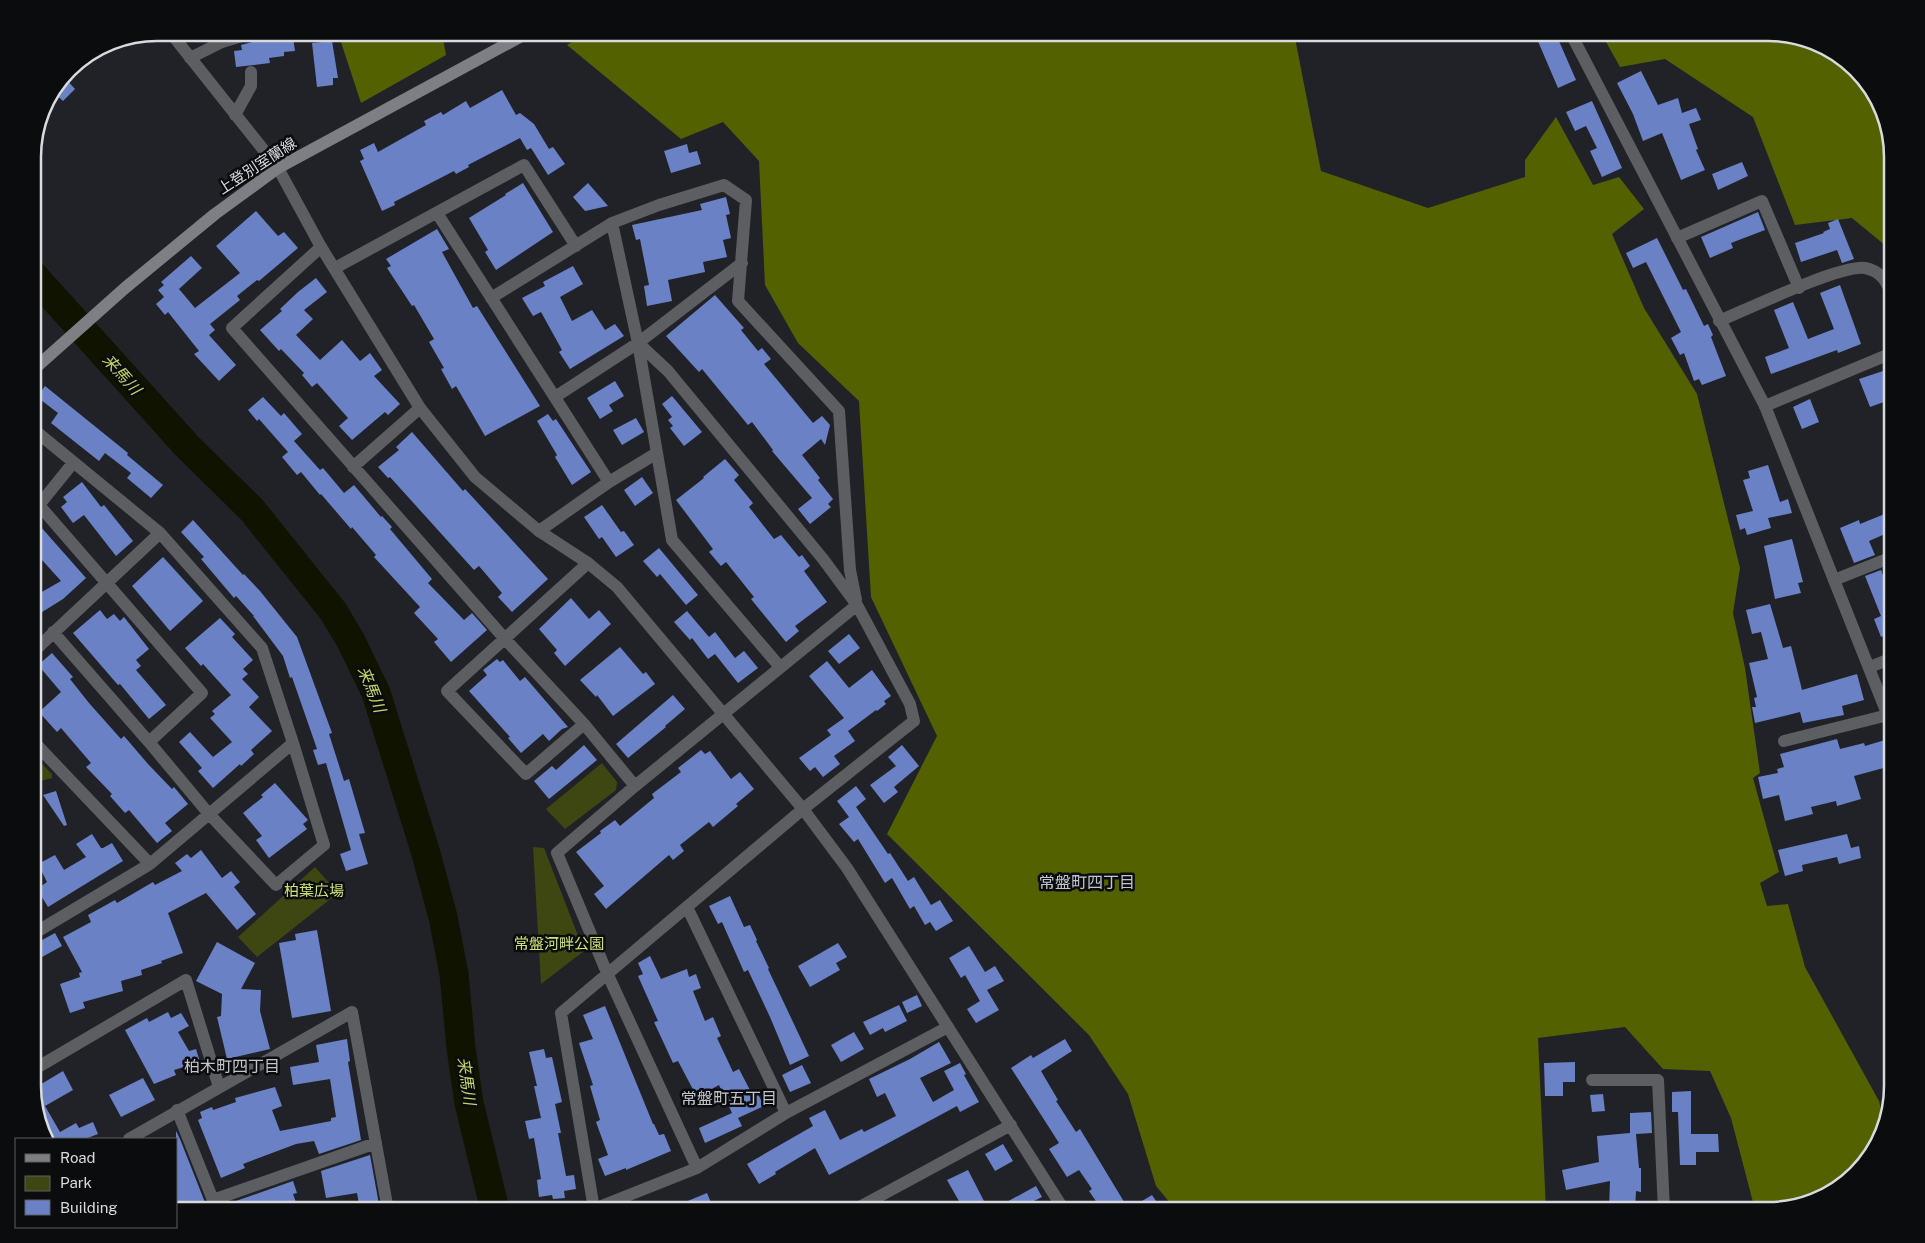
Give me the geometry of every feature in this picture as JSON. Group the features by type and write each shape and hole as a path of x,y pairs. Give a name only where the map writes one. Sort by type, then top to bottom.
{"main road":[{"name":"上登別室蘭線","path":"41,362 109,302 215,214 278,168 512,41"}],"street":[{"path":"177,41 278,168 321,247 420,408 475,477 539,531 588,563 617,587 724,712 803,809 847,868 1059,1202"},
{"path":"190,58 225,41"},
{"path":"1575,41 1765,406 1884,704"},
{"path":"235,115 251,86 251,72"},
{"path":"335,268 524,165 576,246"},
{"path":"490,298 612,223 659,205 724,185 746,200 738,300 839,410 850,570 857,605"},
{"path":"1677,238 1762,201 1799,288"},
{"path":"437,213 609,482"},
{"path":"612,223 638,343 672,540 780,667"},
{"path":"321,247 232,328 505,639 584,724 635,786"},
{"path":"555,397 638,343 742,263"},
{"path":"1719,321 1847,269 1867,268 1884,279"},
{"path":"593,1202 561,1013 803,809 914,721 910,704 857,605 823,559 668,371 638,343"},
{"path":"1765,406 1884,356"},
{"path":"353,467 420,408"},
{"path":"41,436 160,533 262,648 294,743 324,845 276,885 209,814 53,632"},
{"path":"539,531 609,482 657,453"},
{"path":"41,503 73,463"},
{"path":"41,507 105,584 202,693 149,742"},
{"path":"41,644 160,533"},
{"path":"1834,580 1884,560"},
{"path":"584,724 526,774 447,691 588,563"},
{"path":"697,1168 607,973 557,853 724,712 857,605"},
{"path":"1870,667 1884,661"},
{"path":"1784,741 1884,721"},
{"path":"41,929 150,864 294,743"},
{"path":"41,749 150,864"},
{"path":"687,907 786,1113"},
{"path":"41,1065 186,980 219,1087"},
{"path":"131,1138 352,1012 387,1202"},
{"path":"612,1202 697,1168 786,1113 948,1027"},
{"path":"1592,1080 1658,1080 1664,1202"},
{"path":"178,1110 214,1202"},
{"path":"869,1202 1011,1125"},
{"path":"223,1202 376,1143"}],"green space":[{"path":"341,41 443,41 446,55 361,103"},
{"path":"574,41 1296,41 1321,171 1428,208 1525,177 1525,160 1556,117 1593,185 1619,177 1644,209 1612,234 1644,308 1697,394 1740,568 1733,613 1745,668 1760,773 1753,778 1779,872 1760,883 1767,906 1788,904 1805,967 1879,1101 1881,1110 1878,1123 1872,1137 1855,1162 1832,1182 1805,1196 1783,1201 1753,1202 1731,1118 1710,1071 1663,1069 1625,1027 1538,1038 1546,1202 1169,1202 1156,1186 1128,1094 1089,1035 887,834 937,736 871,597 859,401 798,343 765,285 759,161 723,122 681,139 567,45"},
{"path":"1605,41 1783,42 1805,47 1838,65 1860,87 1875,113 1880,127 1884,157 1884,244 1852,218 1795,225 1753,117 1665,59 1620,67"},
{"path":"41,763 52,774 52,778 41,781"},
{"path":"602,763 617,782 616,790 565,829 546,809"},
{"name":"常盤河畔公園","path":"533,847 544,848 584,951 541,984"},
{"name":"柏葉広場","path":"315,867 338,893 257,957 238,937"}],"building":[{"path":"256,41 294,41 295,51 284,52 284,56 269,58 270,63 236,67 234,51 242,50 241,45"},
{"path":"332,41 338,78 333,78 333,85 317,87 312,43"},
{"path":"1538,41 1559,41 1576,80 1558,88"},
{"path":"1641,71 1658,105 1678,98 1682,113 1696,108 1701,120 1689,124 1698,149 1696,150 1705,170 1681,180 1662,133 1643,141 1633,114 1617,83"},
{"path":"69,82 75,89 63,101 59,97"},
{"path":"502,90 516,115 520,113 534,124 549,149 553,147 565,164 548,175 531,148 527,150 520,138 468,165 469,167 456,174 454,171 394,202 395,205 382,211 360,161 364,159 360,150 374,143 378,152 426,125 424,121 441,112 443,115 466,101 470,108"},
{"path":"1592,101 1622,168 1602,177 1590,151 1597,148 1586,126 1575,131 1566,112"},
{"path":"687,144 689,153 697,151 701,164 671,173 664,151"},
{"path":"1742,162 1748,176 1718,190 1712,174"},
{"path":"523,183 553,232 496,270 485,252 488,250 469,218"},
{"path":"588,183 608,206 585,211 573,197"},
{"path":"726,197 730,214 726,215 731,238 723,240 727,257 703,262 705,272 668,280 672,301 647,306 644,286 649,285 640,239 636,240 632,225 702,210 700,204"},
{"path":"256,211 278,236 284,232 298,248 259,281 257,280 237,296 240,300 210,324 215,330 209,335 236,365 219,381 194,354 199,351 168,312 165,315 156,304 164,297 158,290 164,285 161,282 191,256 202,268 179,289 195,308 240,273 216,246"},
{"path":"1758,212 1765,230 1731,243 1733,248 1710,258 1701,237"},
{"path":"1838,219 1854,259 1842,263 1837,250 1801,262 1795,243 1824,233 1830,229 1828,223"},
{"path":"437,229 449,249 442,252 473,308 477,306 540,406 485,436 456,386 452,389 441,369 444,368 429,342 434,339 414,305 412,306 387,268 391,266 386,259"},
{"path":"1657,238 1683,290 1686,289 1704,326 1708,324 1726,376 1702,385 1699,379 1694,381 1684,353 1680,355 1671,338 1681,332 1646,262 1633,268 1626,253"},
{"path":"573,266 583,284 560,297 572,321 592,310 605,330 615,324 624,336 570,369 559,352 562,350 541,312 533,316 522,298 545,286 543,282"},
{"path":"316,278 327,292 304,310 313,319 296,335 320,360 342,340 360,361 370,353 382,370 374,376 400,404 388,415 385,412 352,440 339,426 348,418 317,383 312,387 302,375 304,373 281,349 279,351 260,330 282,311 280,309 298,292"},
{"path":"1840,285 1861,344 1838,353 1837,350 1771,374 1765,357 1789,348 1774,310 1793,302 1808,339 1834,329 1820,293"},
{"path":"715,295 744,328 741,330 758,351 762,348 771,359 764,364 813,423 822,416 830,425 825,445 821,439 802,455 833,499 828,504 831,507 810,524 798,509 812,498 772,451 752,422 748,425 702,369 699,372 666,336"},
{"path":"1884,371 1884,402 1870,407 1859,379"},
{"path":"615,381 624,396 609,405 613,411 600,419 587,398"},
{"path":"45,386 128,453 127,455 163,485 151,498 127,478 131,473 105,453 99,461 51,423 58,413 41,400 41,392"},
{"path":"672,396 702,432 684,446 670,428 673,426 668,420 672,417 662,404"},
{"path":"263,397 281,416 284,413 302,434 294,441 320,470 323,468 344,493 354,485 392,527 390,529 432,579 428,583 464,620 472,613 487,630 451,662 434,642 438,639 414,613 420,607 374,557 376,555 352,527 351,529 301,472 297,475 282,457 288,452 259,419 257,421 248,410"},
{"path":"1810,399 1819,422 1802,429 1793,407"},
{"path":"548,414 553,421 556,419 591,472 572,485 537,421"},
{"path":"636,418 644,432 622,445 613,430"},
{"path":"412,432 463,491 465,489 548,579 512,612 498,597 502,593 479,566 474,570 390,477 388,478 378,467 399,450 396,447"},
{"path":"725,459 739,475 734,480 753,503 749,507 774,539 781,535 799,557 802,555 810,566 804,571 827,602 795,626 799,631 786,642 751,599 754,597 726,562 721,566 709,552 713,549 676,500"},
{"path":"1768,465 1780,502 1788,499 1792,513 1768,518 1771,528 1747,535 1745,528 1740,530 1736,515 1753,511 1743,480 1750,478 1748,471"},
{"path":"642,477 653,493 635,506 624,490"},
{"path":"82,482 101,507 104,505 133,541 116,556 84,515 73,523 61,507 67,502 63,497"},
{"path":"602,505 621,532 624,531 634,545 616,557 602,537 599,539 584,517"},
{"path":"1884,514 1884,534 1869,541 1875,555 1854,563 1840,528 1859,520 1860,524"},
{"path":"193,520 260,591 297,637 332,733 329,734 344,781 349,779 365,833 359,834 368,864 346,871 340,854 351,850 326,763 318,765 313,750 317,749 283,656 254,616 236,596 234,598 201,559 204,557 181,532"},
{"path":"41,527 86,578 63,599 41,613 41,592 61,581 41,559"},
{"path":"1792,539 1803,582 1798,583 1801,593 1775,599 1764,546"},
{"path":"659,548 698,595 686,605 660,574 657,577 643,561"},
{"path":"163,557 203,601 170,631 132,586"},
{"path":"1881,570 1884,578 1884,636 1881,637 1874,619 1881,616 1865,576"},
{"path":"571,598 589,619 599,610 611,624 565,666 554,653 557,650 539,629"},
{"path":"1770,604 1783,648 1791,646 1802,690 1857,674 1864,700 1842,706 1844,715 1803,723 1800,712 1755,723 1752,707 1756,707 1754,698 1757,697 1749,663 1768,659 1761,632 1752,634 1746,610"},
{"path":"100,610 107,619 114,614 120,621 124,617 149,649 136,660 141,666 136,670 166,705 149,719 73,633"},
{"path":"687,611 709,637 715,632 735,658 744,651 758,668 738,683 715,654 708,659 692,638 690,640 674,622"},
{"path":"220,618 235,634 232,637 253,660 243,669 248,674 242,679 259,697 249,707 272,731 251,750 254,754 213,788 198,771 202,768 179,742 190,732 213,757 232,742 210,718 215,714 212,711 231,695 203,664 201,666 185,648"},
{"path":"849,634 860,648 839,664 828,651"},
{"path":"620,647 643,674 646,672 655,684 613,716 597,695 596,697 580,680"},
{"path":"52,653 73,677 70,679 89,703 121,739 124,736 148,764 172,789 174,787 188,804 165,823 172,831 157,843 129,810 125,813 110,796 112,794 86,767 91,763 61,728 57,732 41,714 41,710 61,692 41,669 41,662"},
{"path":"497,659 500,662 503,660 520,681 525,677 568,727 562,729 549,741 543,734 521,753 508,738 510,737 469,691 487,675 483,670"},
{"path":"827,661 849,688 872,670 891,696 884,701 886,704 848,731 855,741 834,756 840,764 823,777 815,767 810,771 799,758 831,735 827,730 844,718 809,676"},
{"path":"673,695 685,709 628,758 616,744"},
{"path":"1837,739 1840,749 1864,743 1865,746 1884,740 1884,768 1854,776 1861,799 1837,806 1836,801 1811,807 1813,814 1785,821 1779,795 1763,799 1758,777 1778,773 1777,769 1784,767 1780,754"},
{"path":"584,745 597,760 549,799 534,781 552,766 556,770"},
{"path":"902,745 919,766 894,787 898,792 884,803 870,785 896,766 888,757"},
{"path":"701,750 705,754 710,751 731,779 740,772 754,789 736,804 738,806 713,827 709,822 680,845 684,851 673,860 669,855 606,909 594,894 604,886 576,852 615,820 620,826 654,798 652,794 681,772 678,768"},
{"path":"275,783 308,820 303,824 307,829 269,858 256,840 262,836 243,813 263,797 261,795"},
{"path":"856,786 866,799 856,807 888,854 890,853 908,881 914,877 931,905 940,900 953,921 936,931 930,922 925,925 914,906 910,909 892,878 885,883 858,839 854,842 839,824 849,817 837,801"},
{"path":"56,791 67,825 64,826 43,795"},
{"path":"92,834 101,848 112,843 123,861 48,907 41,896 41,886 47,882 41,870 41,862 55,855 64,870 86,857 76,844"},
{"path":"1847,834 1851,848 1859,846 1861,858 1839,864 1837,857 1802,865 1803,871 1785,876 1778,850"},
{"path":"201,850 222,878 231,871 240,882 234,887 256,914 237,930 206,893 168,913 183,953 141,970 142,975 121,981 123,991 83,1002 85,1008 70,1013 60,984 80,977 79,973 82,972 63,937 91,922 88,915 115,900 117,903 153,882 155,885 182,871 175,863 187,854 191,858"},
{"path":"730,896 744,927 750,925 768,969 809,1056 790,1065 748,970 744,972 722,922 718,924 709,906"},
{"path":"317,930 331,1011 292,1018 279,943 296,940 295,934"},
{"path":"55,933 62,946 41,958 41,941"},
{"path":"217,942 255,963 241,989 261,990 260,1011 270,1049 227,1059 217,1017 221,1016 222,994 196,981"},
{"path":"838,943 847,957 836,963 840,970 810,987 798,966"},
{"path":"969,946 985,972 995,966 1004,981 987,990 999,1010 976,1023 967,1009 980,1001 965,975 961,978 949,958"},
{"path":"650,956 661,979 687,969 689,977 696,974 701,988 693,991 705,1021 713,1017 721,1036 717,1038 733,1072 739,1069 752,1094 757,1092 764,1106 738,1118 742,1126 705,1143 699,1128 732,1113 719,1085 697,1097 678,1061 673,1063 654,1022 658,1021 638,976 643,974 638,963"},
{"path":"917,995 922,1006 907,1013 902,1002"},
{"path":"899,1005 907,1021 885,1032 883,1028 870,1035 863,1022"},
{"path":"605,1006 653,1124 659,1135 664,1134 671,1151 626,1170 626,1168 605,1176 598,1159 608,1155 596,1122 600,1120 590,1086 593,1085 579,1043 593,1039 583,1015"},
{"path":"168,1012 171,1018 181,1013 189,1026 178,1032 189,1051 196,1049 200,1062 174,1070 176,1075 154,1084 125,1030 147,1018 149,1022"},
{"path":"854,1032 864,1049 841,1062 831,1045"},
{"path":"347,1039 350,1061 348,1062 361,1140 319,1154 314,1141 296,1144 243,1164 245,1168 221,1178 198,1120 202,1118 200,1112 212,1107 213,1110 236,1102 235,1098 275,1087 282,1106 272,1110 280,1131 331,1121 331,1118 336,1117 330,1079 293,1085 290,1067 319,1062 316,1045"},
{"path":"1065,1039 1072,1051 1041,1071 1058,1100 1056,1101 1076,1132 1080,1129 1124,1202 1097,1202 1089,1191 1092,1189 1079,1170 1067,1177 1049,1149 1059,1143 1011,1068 1031,1055 1033,1058"},
{"path":"939,1042 951,1063 920,1078 933,1102 954,1090 944,1071 960,1063 966,1074 964,1075 979,1102 960,1112 957,1106 829,1175 815,1148 759,1184 747,1164 813,1126 809,1118 825,1110 840,1140 862,1129 864,1132 896,1116 885,1093 877,1097 869,1079"},
{"path":"544,1049 546,1058 552,1057 562,1102 555,1104 561,1133 558,1133 566,1176 574,1175 576,1189 564,1191 565,1198 553,1199 552,1195 539,1197 537,1180 541,1179 534,1138 529,1139 525,1121 541,1118 534,1086 537,1086 529,1052"},
{"path":"1575,1062 1575,1082 1563,1082 1563,1096 1545,1096 1544,1063"},
{"path":"802,1065 811,1083 790,1092 782,1075"},
{"path":"63,1071 73,1090 45,1106 60,1132 76,1123 79,1128 93,1122 98,1134 88,1138 54,1138 43,1108 41,1084"},
{"path":"143,1078 155,1100 121,1117 109,1095"},
{"path":"1691,1091 1691,1134 1718,1134 1719,1152 1696,1152 1696,1165 1680,1165 1678,1112 1672,1112 1672,1092"},
{"path":"1603,1094 1605,1111 1592,1112 1590,1095"},
{"path":"1651,1112 1652,1133 1636,1134 1639,1168 1641,1168 1641,1192 1636,1191 1635,1202 1609,1202 1610,1181 1566,1190 1562,1170 1599,1162 1597,1136 1630,1133 1630,1113"},
{"path":"176,1131 205,1202 178,1202 178,1138 176,1138"},
{"path":"1003,1144 1013,1161 995,1171 985,1154"},
{"path":"370,1155 379,1202 359,1202 357,1193 326,1198 321,1171"},
{"path":"968,1170 984,1202 959,1202 947,1180"},
{"path":"293,1181 297,1193 293,1194 296,1202 233,1202"},
{"path":"1036,1186 1042,1197 1035,1202 1007,1202"},
{"path":"707,1193 711,1202 685,1202"},
{"path":"1152,1195 1157,1202 1140,1202"}],"waterway":[{"name":"来馬川","path":"41,284 187,446 252,510 333,611 351,641 376,693 425,850 443,917 454,974 461,1048 469,1103 493,1202"}],"district":[{"name":"常盤町四丁目","path":"1087,882"},
{"name":"柏木町四丁目","path":"232,1066"},
{"name":"常盤町五丁目","path":"729,1098"}]}
